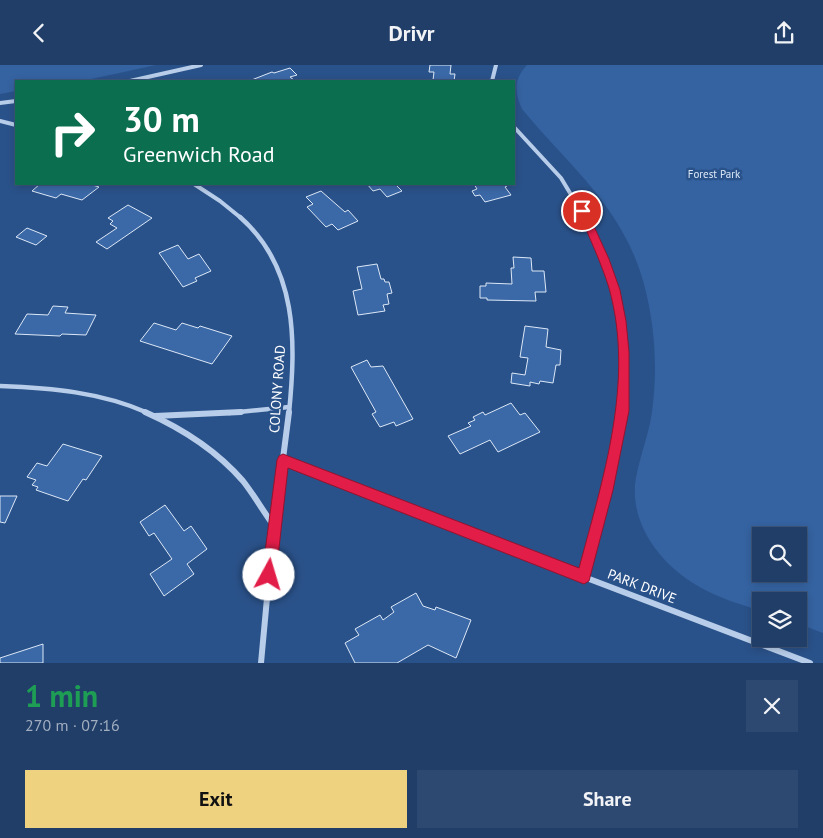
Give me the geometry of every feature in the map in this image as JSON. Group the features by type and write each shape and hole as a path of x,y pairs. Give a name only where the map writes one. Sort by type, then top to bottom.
{"street":[{"path":"134,80 201,65"},
{"path":"492,80 496,65"},
{"path":"0,103 15,101"},
{"path":"0,121 15,125"},
{"path":"515,128 560,176 582,211 604,259 615,290 621,321 624,352 623,411 606,490 584,577"},
{"name":"COLONY ROAD","path":"195,185 228,207 249,225 271,252 287,295 293,337 289,407 274,526 261,663"},
{"path":"0,386 61,390 102,397 152,415 182,431 206,448 239,477 274,526"},
{"path":"152,415 206,415 289,407"},
{"name":"PARK DRIVE","path":"283,460 810,663"}],"green space":[{"path":"0,65 156,65 87,80 15,80 15,91 0,94"},
{"name":"Forest Park","path":"527,65 823,65 823,633 807,627 807,592 752,592 752,608 721,597 698,586 673,568 662,557 644,531 635,501 635,485 652,412 655,363 651,316 644,284 635,257 623,232 609,210 593,189 522,109 517,91 520,75"}],"building":[{"path":"430,65 451,65 450,74 455,74 454,80 433,80 434,72 429,72"},
{"path":"290,68 297,75 290,77 294,80 252,80 272,72"},
{"path":"39,185 92,185 99,187 82,200 61,194 56,198 32,191"},
{"path":"368,185 396,185 402,191 387,197 380,189 373,191"},
{"path":"475,185 506,185 505,187 511,195 485,202 480,195 475,196 472,191 477,189"},
{"path":"321,191 345,212 348,210 358,221 338,230 332,224 326,227 307,207 313,204 306,197"},
{"path":"128,205 152,218 107,249 96,242 117,228 110,224 113,221 108,218"},
{"path":"27,228 47,236 36,245 16,237"},
{"path":"178,245 188,259 199,254 211,271 195,278 197,281 183,287 159,253"},
{"path":"513,257 531,258 532,271 544,271 546,292 535,292 536,301 487,300 487,298 480,298 480,286 486,286 486,283 512,284 511,268 514,268"},
{"path":"377,264 381,279 389,282 392,293 387,294 389,304 383,305 385,311 358,315 353,291 362,289 357,267"},
{"path":"53,306 68,307 65,313 96,315 86,335 15,334 27,314 48,315"},
{"path":"154,323 176,330 182,323 198,328 200,326 232,336 212,364 140,341"},
{"path":"525,326 548,329 546,347 561,350 560,365 556,365 553,383 540,381 539,384 530,382 530,386 511,383 512,373 525,375 528,358 520,357"},
{"path":"367,360 371,367 383,366 413,419 396,426 394,422 380,427 372,414 376,412 351,367"},
{"path":"511,403 520,415 525,413 540,432 498,452 490,440 460,454 448,436 471,426 468,423 475,420 473,417 483,412 485,415"},
{"path":"63,444 102,456 86,480 83,479 68,501 36,490 38,487 32,485 36,480 27,477 37,463 47,466"},
{"path":"0,496 17,496 5,523 0,522"},
{"path":"165,505 184,531 191,526 207,549 187,564 194,574 164,596 150,574 172,559 154,533 149,536 140,522"},
{"path":"416,593 423,606 435,610 436,607 471,620 456,658 428,645 397,663 355,663 345,643 359,635 355,629 380,615 383,620 394,612 391,607"},
{"path":"43,644 43,663 0,663 0,658"}],"route":[{"path":"269,575 283,460 584,577 615,452 623,411 624,352 615,290 604,259 582,211"}]}
